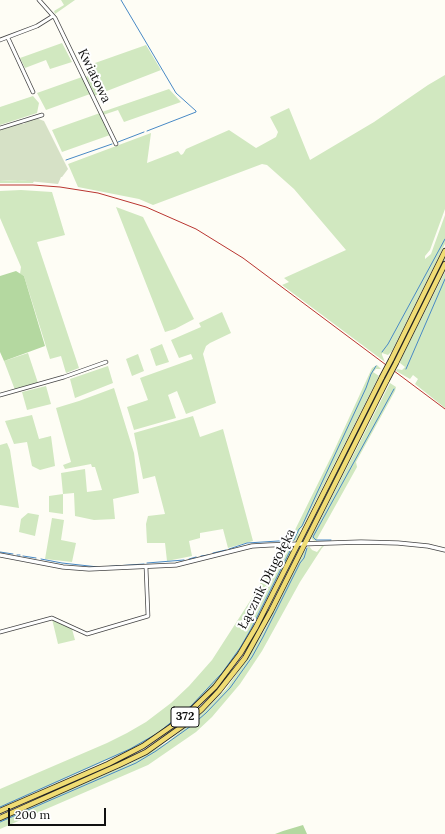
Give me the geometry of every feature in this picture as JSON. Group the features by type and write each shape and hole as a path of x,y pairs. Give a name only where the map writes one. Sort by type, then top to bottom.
{"main road":[{"name":"Łącznik Długołęka","path":"0,811 131,753 168,730 195,708 220,681 246,645 445,251"},
{"name":"Łącznik Długołęka","path":"0,818 138,756 170,736 196,715 219,691 245,658 276,601 445,264"}],"street":[{"name":"Kwiatowa","path":"39,0 53,16 116,144"},
{"path":"0,40 37,26 53,16"},
{"path":"8,38 33,92"},
{"path":"0,128 42,114"},
{"path":"0,395 64,377 106,362"},
{"path":"0,555 63,567 89,570 176,565 252,546 305,543 398,543 428,546 445,550"},
{"path":"0,632 52,618 87,634 148,616 146,567"}],"green space":[{"path":"61,0 75,0 55,14 54,11 64,5"},
{"path":"62,43 72,62 50,69 46,60 25,68 20,58"},
{"path":"146,45 161,70 94,96 86,77 93,73 95,63"},
{"path":"445,75 445,209 430,250 425,256 425,259 431,254 445,215 445,244 392,351 388,355 382,353 385,362 282,285 289,282 284,278 346,250 294,189 267,165 262,164 153,205 139,199 78,187 68,164 151,133 147,163 178,151 181,155 186,149 229,130 256,148 276,137 278,132 270,117 289,108 310,160 374,122"},
{"path":"82,77 90,94 46,110 37,93"},
{"path":"169,89 181,102 124,122 118,110 103,115 102,112"},
{"path":"33,96 39,103 37,113 0,125 0,107"},
{"path":"100,113 110,135 62,152 52,130"},
{"path":"36,118 44,121 68,169 61,177 58,184 18,180 0,181 0,130 24,124"},
{"path":"0,181 34,181 33,183 0,183"},
{"path":"21,190 52,192 65,235 37,242 79,368 66,373 61,356 50,359 24,276 20,274 21,267 0,218 0,191"},
{"path":"116,207 143,217 194,319 175,329 165,332"},
{"path":"445,256 445,261 394,362 392,360"},
{"path":"16,271 24,276 45,346 4,361 0,352 0,276"},
{"path":"445,272 445,408 415,384 418,379 413,375 410,379 396,371 397,369 402,370 405,367 400,363 401,359"},
{"path":"222,312 231,333 206,346 203,354 216,403 186,414 177,391 168,395 176,418 134,430 127,407 148,400 140,378 193,359 191,354 179,358 171,340 201,327 199,323"},
{"path":"162,344 169,362 156,366 150,349"},
{"path":"28,353 38,383 15,390 4,361"},
{"path":"138,354 144,371 132,376 126,359"},
{"path":"377,365 381,369 376,369 373,372 379,376 300,530 298,538 295,541 289,542 332,455 372,368"},
{"path":"108,366 113,383 75,398 70,379"},
{"path":"384,378 386,379 307,535 345,456"},
{"path":"390,383 396,387 395,391 356,462 357,467 316,541 313,540 311,538"},
{"path":"46,386 51,404 27,410 22,392"},
{"path":"114,388 134,453 139,493 113,499 115,519 94,520 75,516 74,493 63,494 61,473 85,469 87,492 102,490 95,467 92,467 91,464 65,469 63,465 71,462 56,408"},
{"path":"32,415 39,439 51,436 55,466 40,470 32,466 27,442 14,444 5,421"},
{"path":"193,416 200,437 223,429 253,541 228,548 223,529 200,533 200,538 189,541 192,556 167,561 165,543 147,543 146,524 148,516 165,514 155,476 143,479 134,433"},
{"path":"7,443 10,450 19,508 0,505 0,445"},
{"path":"63,494 63,514 49,512 49,496"},
{"path":"28,513 39,515 35,536 19,532 21,519"},
{"path":"52,518 64,520 61,540 76,543 72,562 45,559"},
{"path":"289,546 292,548 291,551 236,656 213,686 190,709 174,722 134,748 0,808 0,789 127,733 146,722 171,703 189,686 212,660 250,601 281,547"},
{"path":"309,546 312,550 317,552 322,546 324,546 300,582 262,651 240,684 212,717 196,732 148,765 0,829 0,821 131,763 166,743 195,720 226,689 240,669 264,631 304,552"},
{"path":"52,619 72,629 75,640 58,644"},
{"path":"303,825 307,834 275,834 283,831"}],"waterway":[{"path":"121,0 176,93 196,111 147,131"},
{"path":"118,142 144,132"},
{"path":"66,160 112,144"},
{"path":"382,352 388,344 445,239"},
{"path":"406,369 445,279"},
{"path":"229,549 247,543 294,540 302,526 376,366"},
{"path":"331,540 316,540 313,537 394,389"},
{"path":"0,822 136,763 156,751 191,726 206,713 230,688 252,657 300,563 304,558 307,548"},
{"path":"213,553 226,550"},
{"path":"0,807 130,749 158,733 191,706 222,673 240,648 290,551"},
{"path":"0,552 13,554"},
{"path":"201,556 208,555"},
{"path":"23,556 36,558"},
{"path":"189,559 196,557"},
{"path":"41,559 98,567"},
{"path":"147,563 184,560"},
{"path":"101,567 144,564"}],"railway":[{"path":"0,185 60,187 98,193 146,207 196,229 243,258 445,409"}]}
